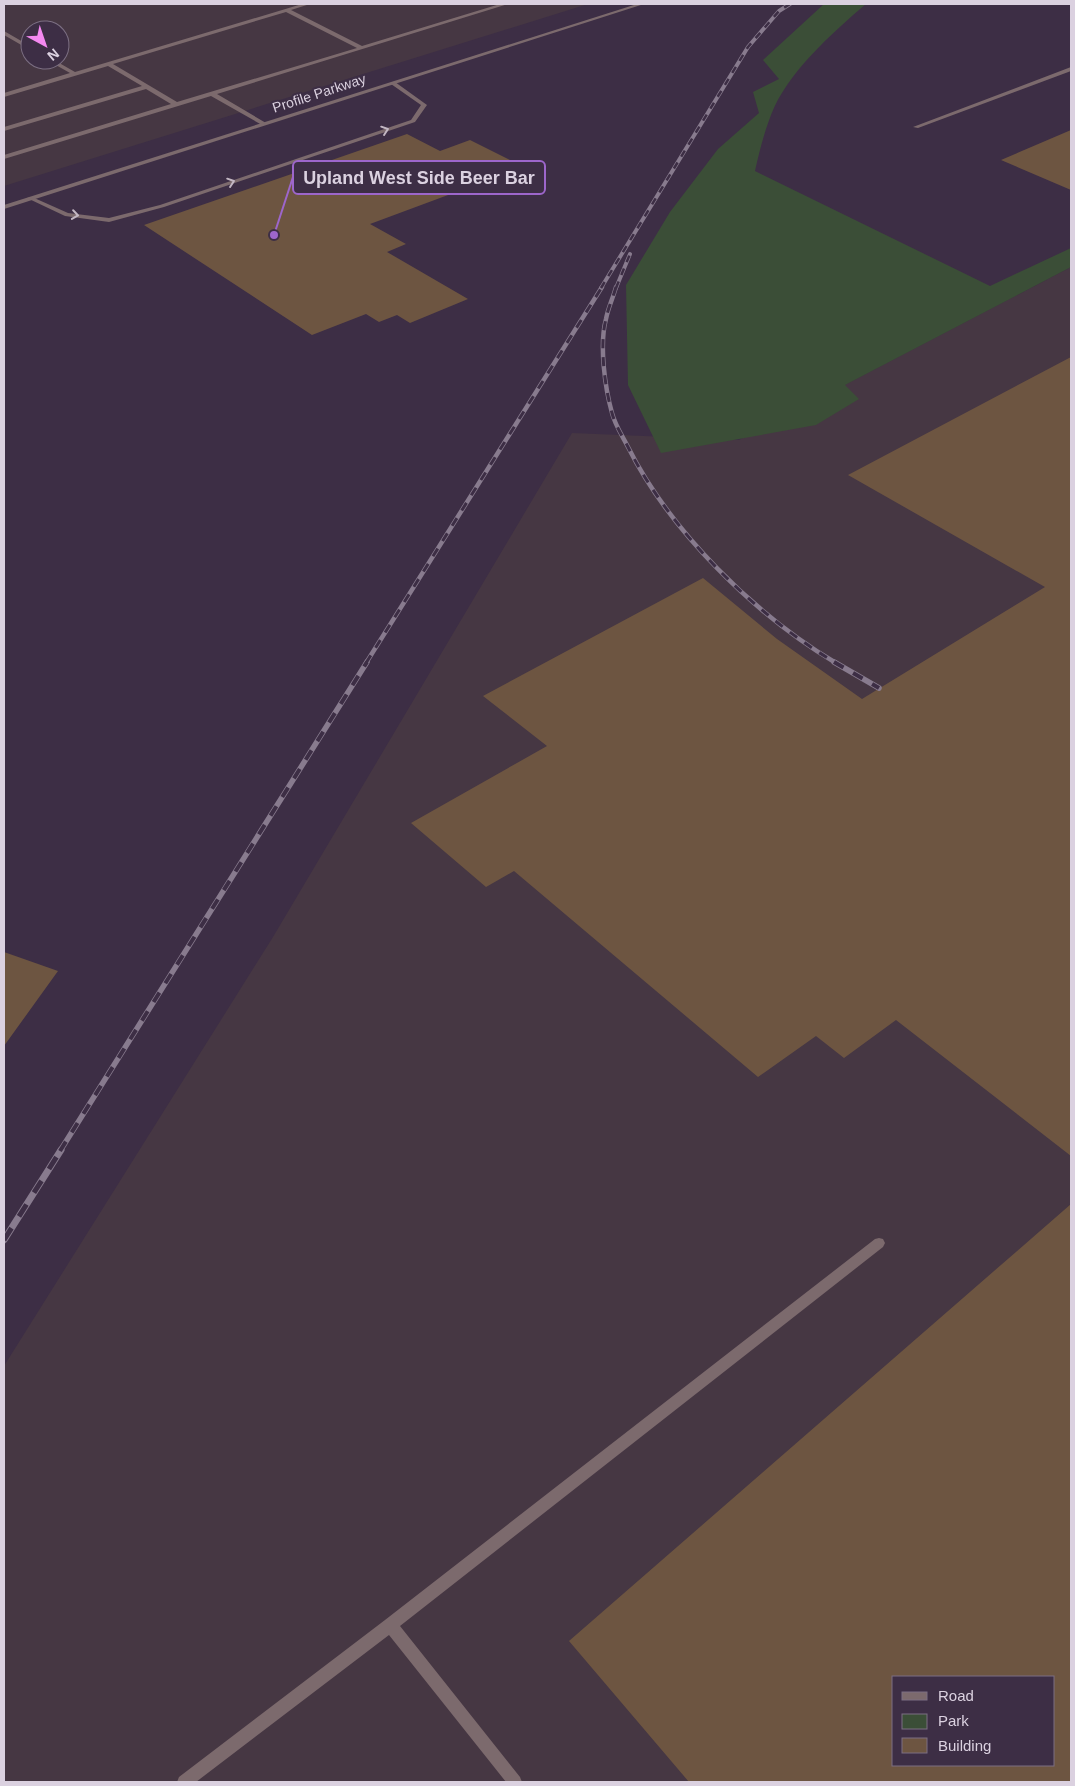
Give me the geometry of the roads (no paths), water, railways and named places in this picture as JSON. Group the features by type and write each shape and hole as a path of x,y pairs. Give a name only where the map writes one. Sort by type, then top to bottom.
{"street":[{"path":"4,95 307,4"},
{"path":"4,157 505,4"},
{"name":"Profile Parkway","path":"4,207 641,4"},
{"path":"286,10 360,47"},
{"path":"4,33 20,42"},
{"path":"107,63 175,104"},
{"path":"916,127 1071,69"},
{"path":"68,70 74,73"},
{"path":"1058,74 1071,78"},
{"path":"30,198 67,215 109,220 162,206 413,121 424,104 392,83"},
{"path":"4,129 146,86"},
{"path":"211,93 264,124"},
{"path":"184,1782 390,1625 879,1243"},
{"path":"390,1625 515,1782"}],"railway":[{"path":"601,288 748,47 779,11 790,4"},
{"path":"616,288 630,254"},
{"path":"366,663 602,287"},
{"path":"616,287 604,329 605,379 609,403 615,422 646,478 691,540 717,568 775,621 836,663"},
{"path":"60,1151 367,662"},
{"path":"834,662 879,688"},
{"path":"4,1240 61,1150"}],"place":[{"name":"Upland West Side Beer Bar","path":"274,235"}]}
